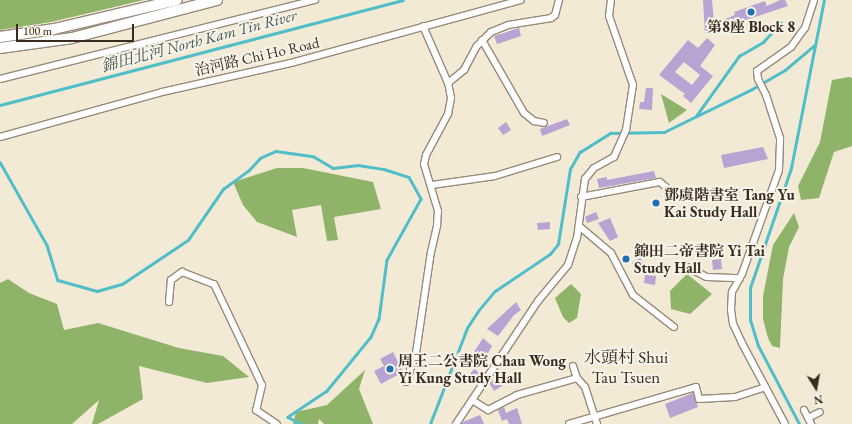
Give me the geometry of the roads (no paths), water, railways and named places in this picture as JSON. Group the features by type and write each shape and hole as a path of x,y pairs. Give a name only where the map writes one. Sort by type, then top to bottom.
{"main road":[{"path":"0,37 54,29 177,0"},
{"path":"0,48 72,38 217,0"}],"street":[{"path":"0,79 315,0"},
{"name":"治河路 Chi Ho Road","path":"0,137 162,92 291,63 520,0"},
{"path":"448,83 464,70 482,40 490,32 508,25 550,18 555,14 559,0"},
{"path":"456,424 538,301 568,265 579,226 581,197 588,175 614,157 626,130 633,85 609,16 611,0"},
{"path":"785,424 733,324 731,310 732,292 740,278 779,170 780,138 766,94 758,79 759,67 774,61 791,47 801,34 814,0"},
{"path":"406,382 416,353 431,252 437,225 438,211 432,185 424,164 431,144 448,114 451,98 448,83 423,26"},
{"path":"482,40 524,113 534,121 544,123"},
{"path":"432,185 495,176 557,157"},
{"path":"581,197 660,182 668,189"},
{"path":"579,226 611,253 632,295 674,327"},
{"path":"687,267 708,277 740,278"},
{"path":"169,302 171,280 182,272 214,284 262,385 256,410 277,424"},
{"path":"574,366 577,378 585,387 596,424"},
{"path":"472,400 488,410 517,395 577,378"},
{"path":"569,424 696,387 699,399 735,397 765,387"},
{"path":"804,410 811,424"},
{"path":"808,418 820,412"}],"waterway":[{"name":"錦田北河 North Kam Tin River","path":"0,105 403,0"},
{"path":"799,424 758,346 750,320 750,288 791,168 824,0"},
{"path":"696,116 739,56 763,42 781,23"},
{"path":"430,424 467,328 478,311 495,291 550,254 558,244 570,169 580,152 610,133 664,132 752,89 785,70 814,46"},
{"path":"0,162 47,245 58,280 97,291 122,284 188,240 223,189 249,170 260,158 276,151 313,156 333,168 358,165 384,169 409,177 421,199 387,260 379,319 371,337 327,391 288,417"},
{"path":"288,417 302,424"}],"place":[{"name":"第8座 Block 8","path":"751,12"},
{"name":"鄧虞階書室 Tang Yu Kai Study Hall","path":"656,203"},
{"name":"錦田二帝書院 Yi Tai Study Hall","path":"626,259"},
{"name":"周王二公書院 Chau Wong Yi Kung Study Hall","path":"390,369"}],"district":[{"name":"水頭村 Shui Tau Tsuen","path":"626,368"}]}
